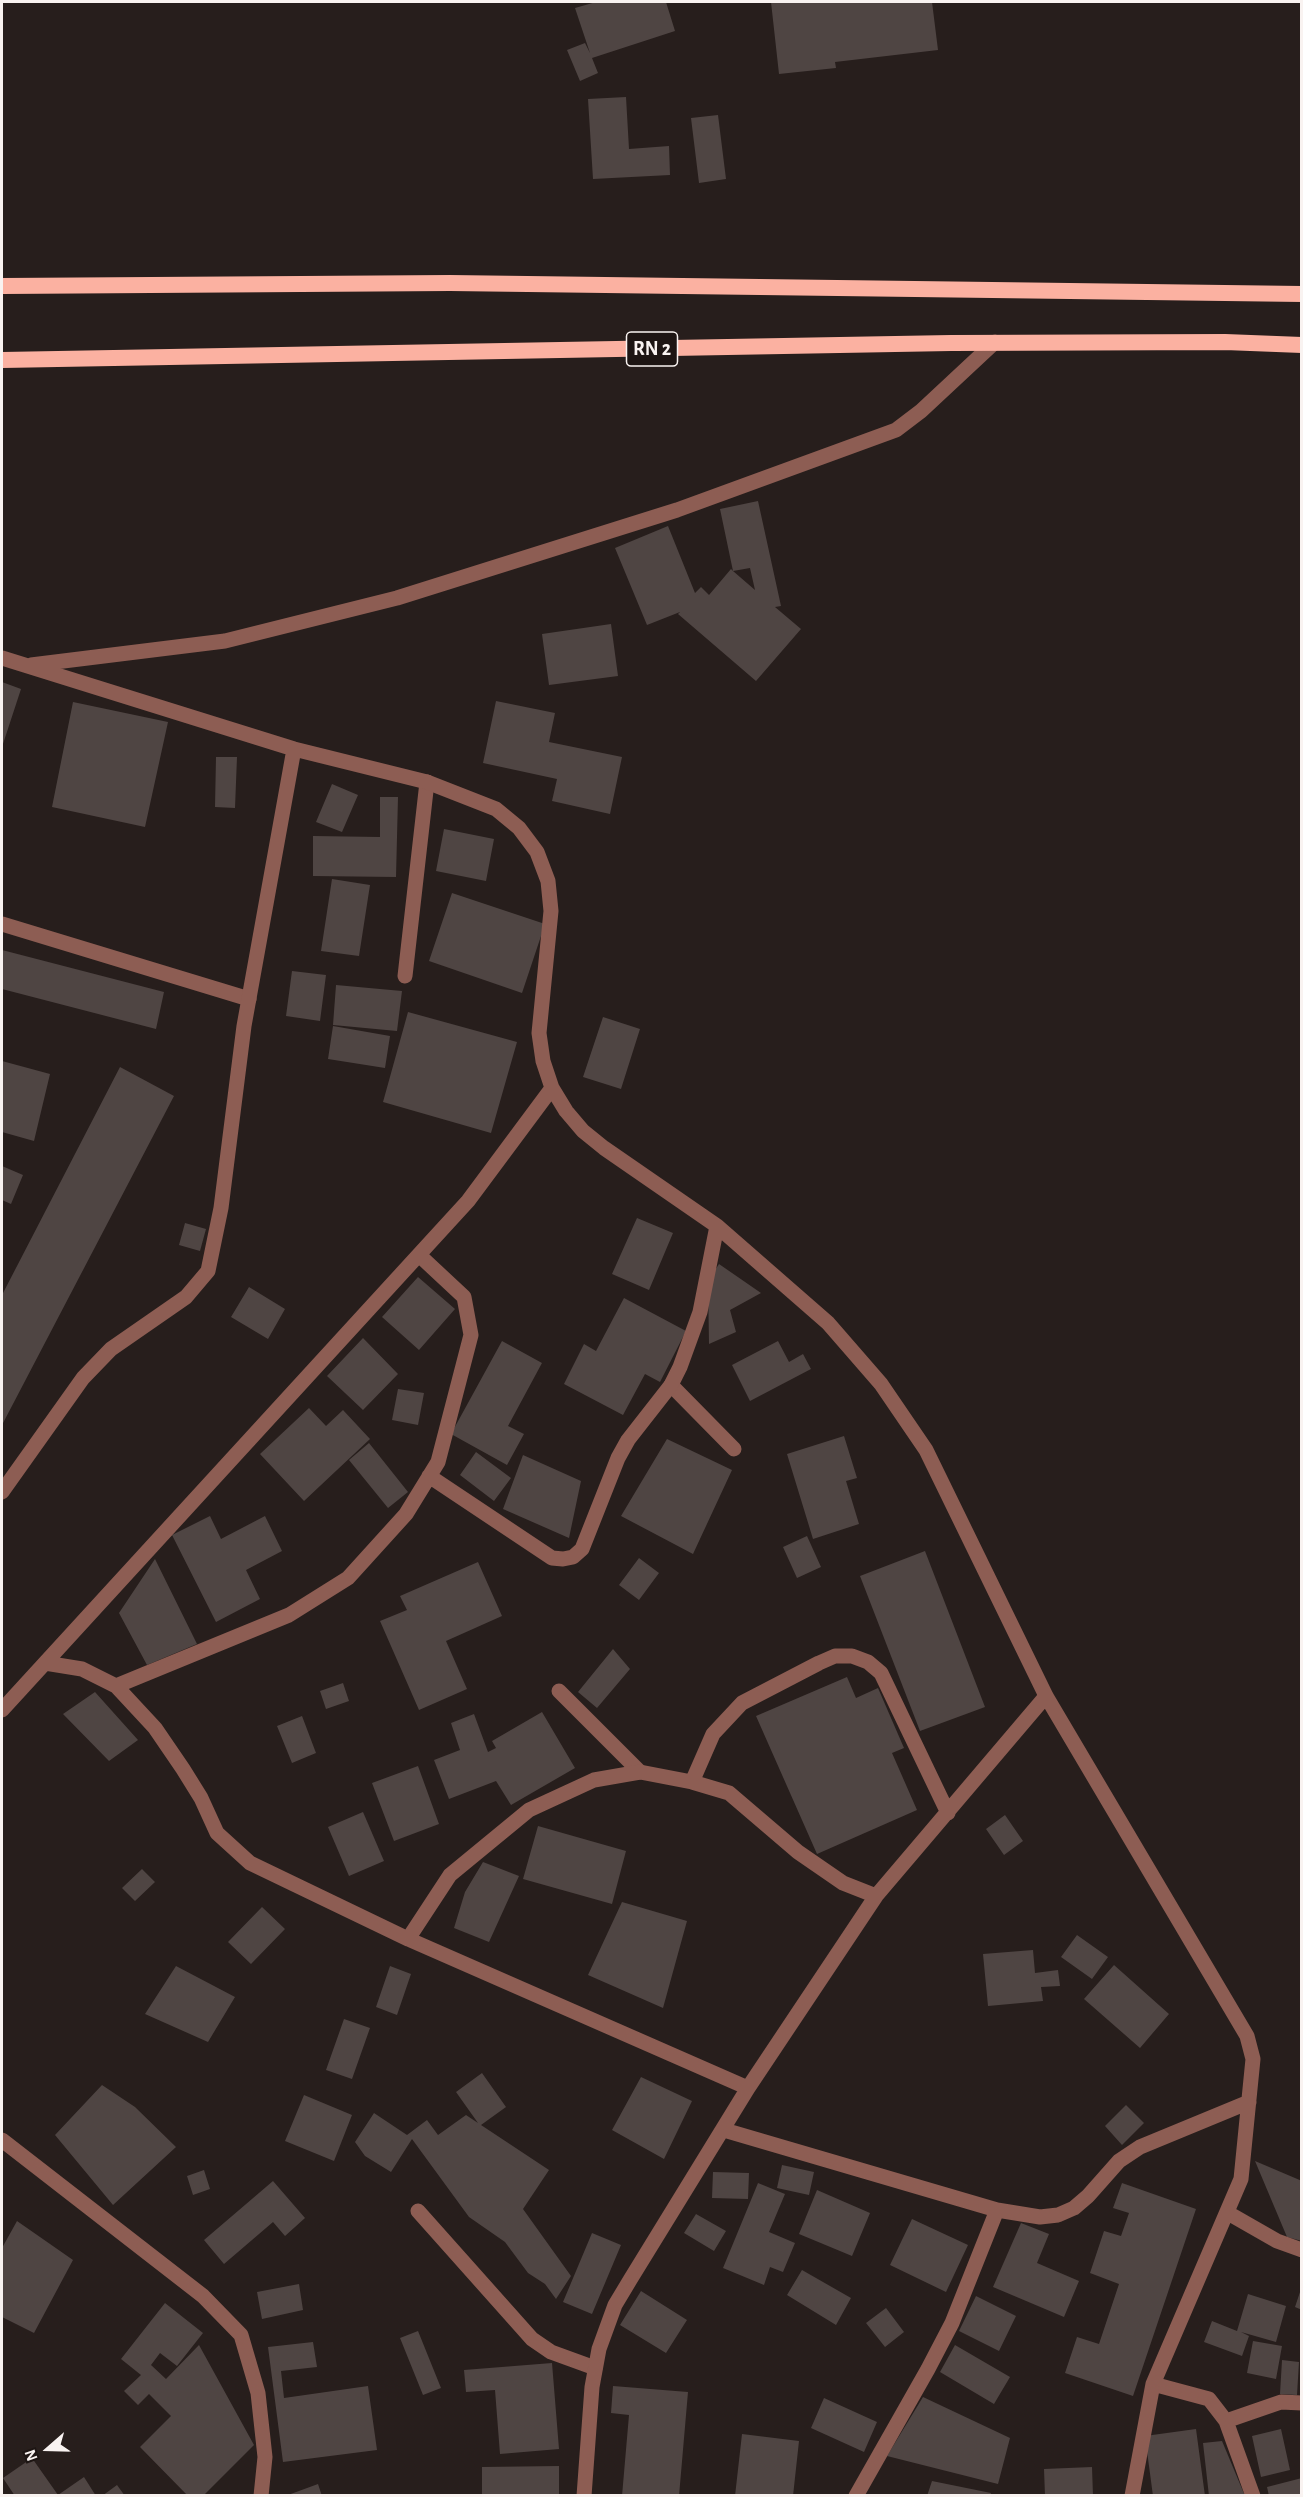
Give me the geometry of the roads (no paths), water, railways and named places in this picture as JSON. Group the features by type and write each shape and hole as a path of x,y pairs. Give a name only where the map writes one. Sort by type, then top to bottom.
{"highway":[{"path":"2,286 450,283 1302,294"},
{"name":"RN 2","path":"2,360 995,342 1225,342 1302,345"}],"street":[{"path":"26,666 225,641 398,598 677,510 896,430 921,411 995,342"},
{"path":"2,658 294,749 427,782 496,809 519,828 537,852 548,881 551,911 539,1033 543,1061 552,1089 566,1112 583,1131 717,1226 828,1323 881,1384 926,1450 1046,1696 1247,2036 1253,2059 1241,2179 1228,2214 1153,2384 1132,2496"},
{"path":"2,1492 83,1378 111,1349 186,1297 208,1270 221,1208 249,999 294,749"},
{"path":"405,976 427,782"},
{"path":"2,924 249,999"},
{"path":"2,1710 468,1201 552,1089"},
{"path":"429,1476 552,1558 573,1557 582,1550 618,1458 628,1440 671,1385 700,1312 717,1226"},
{"path":"116,1686 289,1615 348,1578 406,1514 438,1462 471,1335 464,1297 418,1255"},
{"path":"671,1385 734,1449"},
{"path":"692,1782 713,1734 742,1703 835,1656 852,1656 868,1662 881,1673 948,1813"},
{"path":"45,1663 82,1669 116,1686 154,1728 183,1769 201,1798 217,1833 250,1863 408,1939 748,2088"},
{"path":"559,1691 640,1772"},
{"path":"584,2496 595,2368 599,2349 615,2306 748,2088 876,1896 1046,1696"},
{"path":"408,1939 450,1875 529,1810 594,1780 640,1772 729,1792 798,1852 843,1883 876,1896"},
{"path":"724,2130 997,2210 1040,2217 1066,2211 1088,2196 1119,2161 1140,2147 1249,2102"},
{"path":"2,2140 203,2296 241,2335 258,2393 265,2457 261,2496"},
{"path":"856,2496 952,2323 997,2210"},
{"path":"418,2211 532,2339 551,2352 595,2368"},
{"path":"1228,2214 1277,2241 1302,2250"},
{"path":"1153,2384 1209,2399 1226,2421 1253,2496"},
{"path":"1226,2421 1281,2402 1302,2403"}]}
